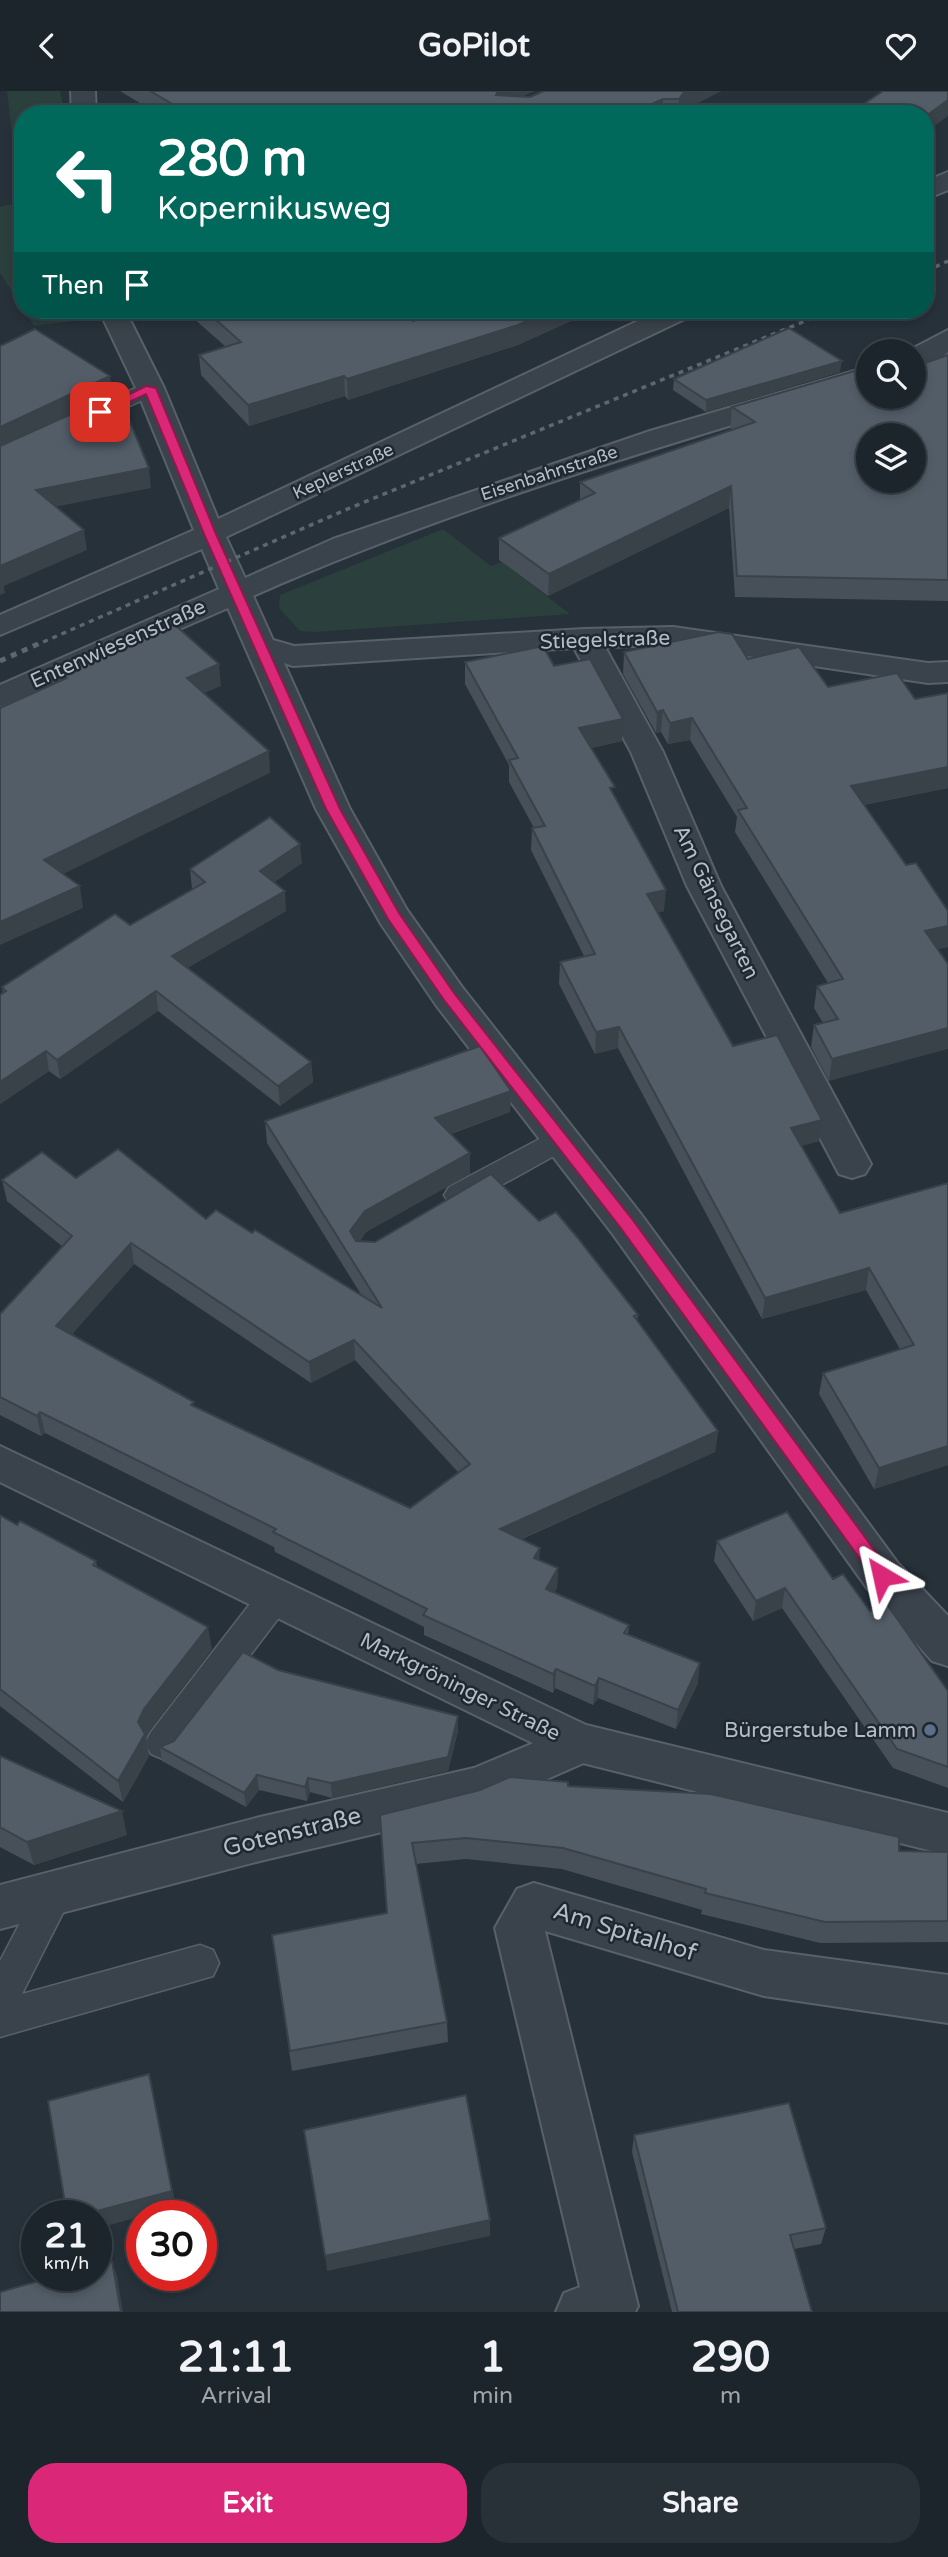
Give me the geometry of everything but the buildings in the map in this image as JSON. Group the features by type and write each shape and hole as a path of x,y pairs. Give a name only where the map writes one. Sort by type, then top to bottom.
{"street":[{"path":"116,319 150,388 210,534 333,809 393,916 449,996 562,1138 882,1576 948,1647"},
{"name":"Keplerstraße","path":"0,626 210,534 663,319"},
{"path":"926,354 948,338"},
{"name":"Eisenbahnstraße","path":"236,591 344,545 450,506 660,437 856,379"},
{"name":"Entenwiesenstraße","path":"0,697 236,591"},
{"name":"Stiegelstraße","path":"262,647 293,656 584,638 673,636 928,673 948,672"},
{"name":"Am Gänsegarten","path":"584,638 647,752 704,886 852,1164"},
{"name":"Markgröninger Straße","path":"0,1463 579,1744 948,1835"},
{"name":"Gotenstraße","path":"0,1907 55,1891 479,1788 579,1744"},
{"name":"Am Spitalhof","path":"583,2312 611,2306 519,1928 534,1905 764,1973 948,1999"}],"lane":[{"path":"62,429 150,388"},
{"path":"438,1207 562,1138"},
{"path":"163,1743 275,1597"},
{"path":"0,1999 55,1891"},
{"path":"0,2019 200,1963"}],"green space":[{"path":"7,91 60,91 63,105 14,105 14,151"},
{"path":"14,204 14,294 0,273 0,207"},
{"path":"30,319 90,319 34,326"},
{"path":"443,529 491,566 502,562 570,614 316,632 300,631 279,608 280,595"}],"railway":[{"path":"934,267 948,261"},
{"path":"34,646 350,508 810,319"},
{"path":"0,661 38,644"}],"place":[{"name":"Bürgerstube Lamm","path":"930,1730"}],"route":[{"path":"100,412 150,388 210,534 333,809 393,916 449,996 626,1223 882,1576"}]}
